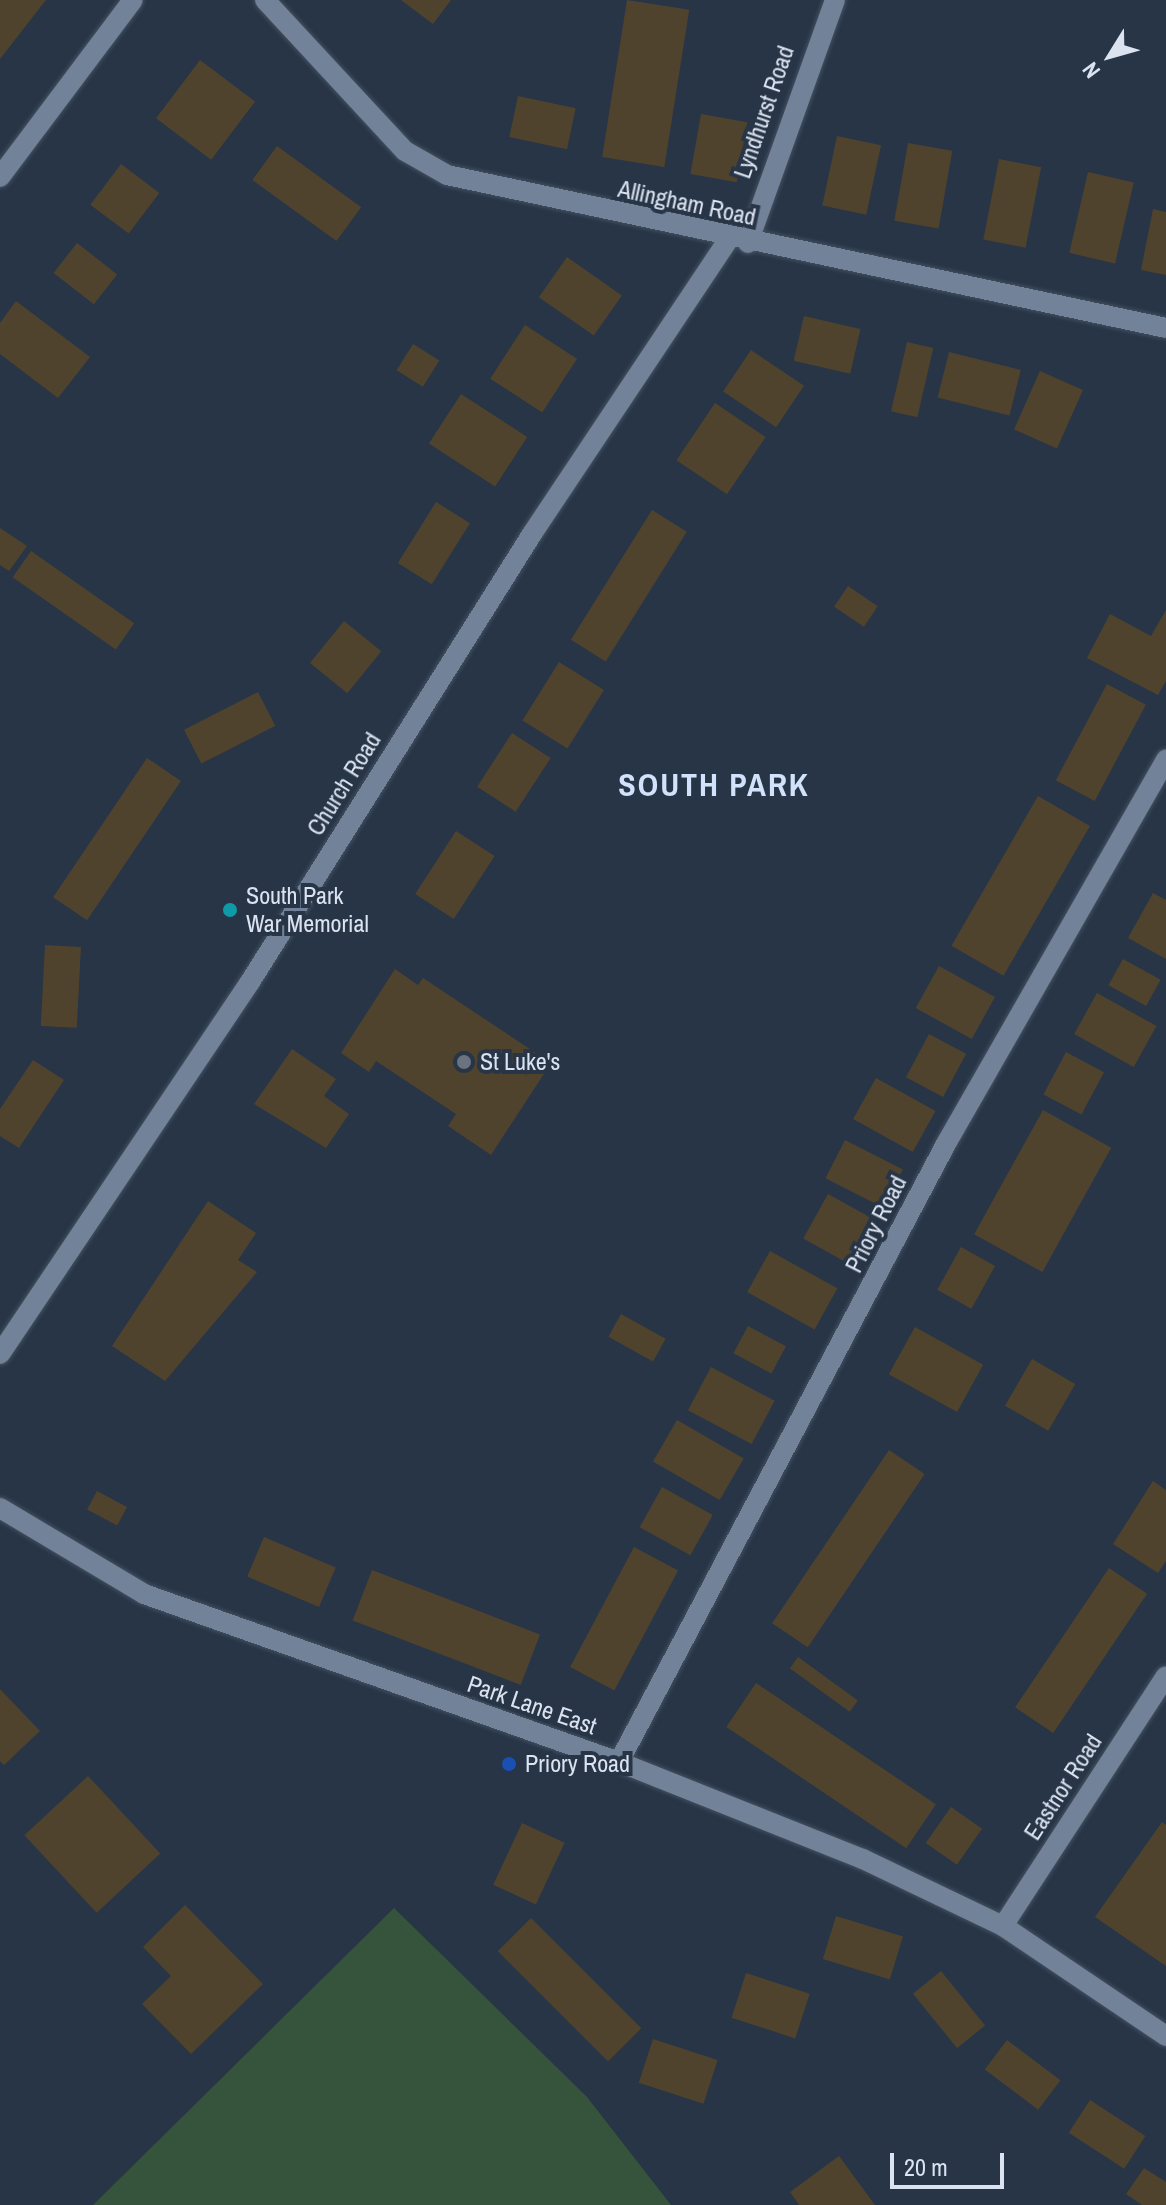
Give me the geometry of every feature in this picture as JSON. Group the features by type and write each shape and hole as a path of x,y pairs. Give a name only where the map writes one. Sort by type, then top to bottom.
{"street":[{"path":"0,177 133,0"},
{"name":"Allingham Road","path":"265,0 405,151 447,175 738,241 1166,328"},
{"name":"Lyndhurst Road","path":"738,241 835,0"},
{"name":"Church Road","path":"0,1354 250,982 532,534 738,241"},
{"name":"Priory Road","path":"619,1762 947,1142 1166,759"},
{"name":"Park Lane East","path":"0,1508 144,1594 619,1762 863,1859 1003,1926 1166,2036"},
{"name":"Eastnor Road","path":"1003,1926 1166,1676"}],"green space":[{"path":"394,1908 587,2097 671,2205 93,2205"}],"building":[{"path":"0,0 46,0 0,59"},
{"path":"401,0 451,0 433,24"},
{"path":"627,0 689,10 664,167 602,157"},
{"path":"200,60 255,102 211,160 156,118"},
{"path":"518,96 576,108 567,149 509,137"},
{"path":"701,114 747,122 737,182 690,174"},
{"path":"837,136 881,145 866,215 822,205"},
{"path":"908,143 952,151 939,229 894,221"},
{"path":"277,146 361,207 336,241 252,180"},
{"path":"999,159 1041,167 1026,248 983,239"},
{"path":"121,164 159,193 129,234 90,205"},
{"path":"1088,172 1134,183 1115,263 1069,253"},
{"path":"1153,209 1166,212 1166,275 1141,270"},
{"path":"77,243 117,274 94,304 54,273"},
{"path":"567,257 622,295 594,336 539,297"},
{"path":"16,301 90,357 58,398 0,354 0,323"},
{"path":"804,316 861,329 850,374 794,361"},
{"path":"525,325 577,359 542,412 490,379"},
{"path":"907,342 933,348 917,417 891,411"},
{"path":"413,344 439,360 423,387 397,370"},
{"path":"751,350 804,386 776,427 723,391"},
{"path":"949,352 1021,370 1009,416 938,398"},
{"path":"1040,371 1083,390 1057,449 1014,429"},
{"path":"461,394 527,437 495,487 429,443"},
{"path":"715,403 766,437 727,494 676,460"},
{"path":"436,502 470,523 432,584 398,563"},
{"path":"652,510 687,532 606,661 571,640"},
{"path":"0,528 27,546 9,571 0,565"},
{"path":"31,551 134,623 116,649 13,577"},
{"path":"848,586 878,606 864,627 834,607"},
{"path":"1166,610 1166,681 1158,695 1087,658 1110,614 1151,636"},
{"path":"344,621 381,651 347,693 310,663"},
{"path":"559,662 604,690 567,749 522,721"},
{"path":"1107,684 1146,705 1095,801 1056,780"},
{"path":"258,692 275,726 201,764 184,730"},
{"path":"512,733 551,758 516,812 477,787"},
{"path":"147,758 181,781 87,920 53,897"},
{"path":"1038,796 1090,826 1003,976 952,946"},
{"path":"456,831 495,856 454,919 415,894"},
{"path":"1153,893 1166,900 1166,959 1128,938"},
{"path":"45,945 81,947 77,1028 41,1026"},
{"path":"1123,959 1161,980 1146,1006 1108,985"},
{"path":"939,966 995,997 972,1039 916,1008"},
{"name":"St Luke's","path":"395,969 418,985 423,978 551,1063 491,1155 448,1126 456,1114 376,1061 369,1072 341,1053"},
{"path":"1097,993 1156,1026 1134,1067 1074,1034"},
{"path":"929,1034 966,1054 943,1097 906,1077"},
{"path":"292,1049 336,1079 324,1096 349,1114 326,1148 254,1104"},
{"path":"1066,1052 1104,1072 1081,1115 1043,1094"},
{"path":"33,1060 64,1080 19,1148 0,1136 0,1109"},
{"path":"876,1078 935,1111 913,1152 853,1119"},
{"path":"1043,1110 1111,1148 1042,1272 974,1234"},
{"path":"845,1140 903,1170 883,1208 825,1178"},
{"path":"828,1194 872,1218 847,1263 803,1239"},
{"path":"208,1201 256,1233 238,1260 257,1272 165,1381 112,1346"},
{"path":"961,1247 995,1266 971,1309 937,1290"},
{"path":"770,1251 837,1288 815,1329 747,1292"},
{"path":"621,1314 666,1339 653,1361 608,1337"},
{"path":"748,1326 786,1346 771,1374 733,1353"},
{"path":"915,1327 983,1365 957,1412 889,1374"},
{"path":"1032,1359 1075,1384 1048,1431 1005,1406"},
{"path":"711,1367 775,1401 752,1444 688,1410"},
{"path":"677,1420 744,1458 720,1500 653,1462"},
{"path":"889,1450 925,1474 808,1647 772,1623"},
{"path":"1153,1481 1166,1490 1166,1561 1158,1573 1113,1544"},
{"path":"662,1487 713,1515 690,1555 640,1527"},
{"path":"97,1491 127,1507 117,1526 87,1510"},
{"path":"264,1537 336,1567 319,1607 247,1577"},
{"path":"634,1547 678,1570 614,1691 570,1667"},
{"path":"1109,1568 1147,1594 1053,1733 1015,1707"},
{"path":"372,1570 540,1635 521,1685 353,1620"},
{"path":"798,1657 858,1700 850,1712 790,1668"},
{"path":"756,1683 936,1804 906,1848 726,1727"},
{"path":"0,1689 40,1731 4,1765 0,1761"},
{"path":"88,1776 160,1854 97,1913 24,1835"},
{"path":"951,1807 982,1829 957,1865 926,1843"},
{"path":"1162,1822 1166,1825 1166,1966 1095,1917"},
{"path":"522,1823 565,1843 536,1904 493,1885"},
{"path":"185,1905 263,1984 191,2054 142,2004 171,1976 143,1947"},
{"path":"836,1916 903,1936 890,1979 823,1959"},
{"path":"531,1918 641,2028 608,2062 498,1951"},
{"path":"941,1971 985,2025 957,2048 913,1994"},
{"path":"746,1973 810,1994 795,2038 731,2018"},
{"path":"653,2039 718,2060 703,2104 639,2083"},
{"path":"1007,2040 1061,2080 1038,2110 985,2070"},
{"path":"1090,2100 1145,2136 1124,2169 1069,2133"},
{"path":"839,2156 875,2205 799,2205 790,2192"},
{"path":"1144,2168 1166,2182 1166,2205 1142,2205 1126,2194"}],"place":[{"name":"South Park War Memorial","path":"230,910"},
{"name":"St Luke's","path":"464,1062"},
{"name":"Priory Road","path":"509,1764"}],"district":[{"name":"SOUTH PARK","path":"714,785"}]}
